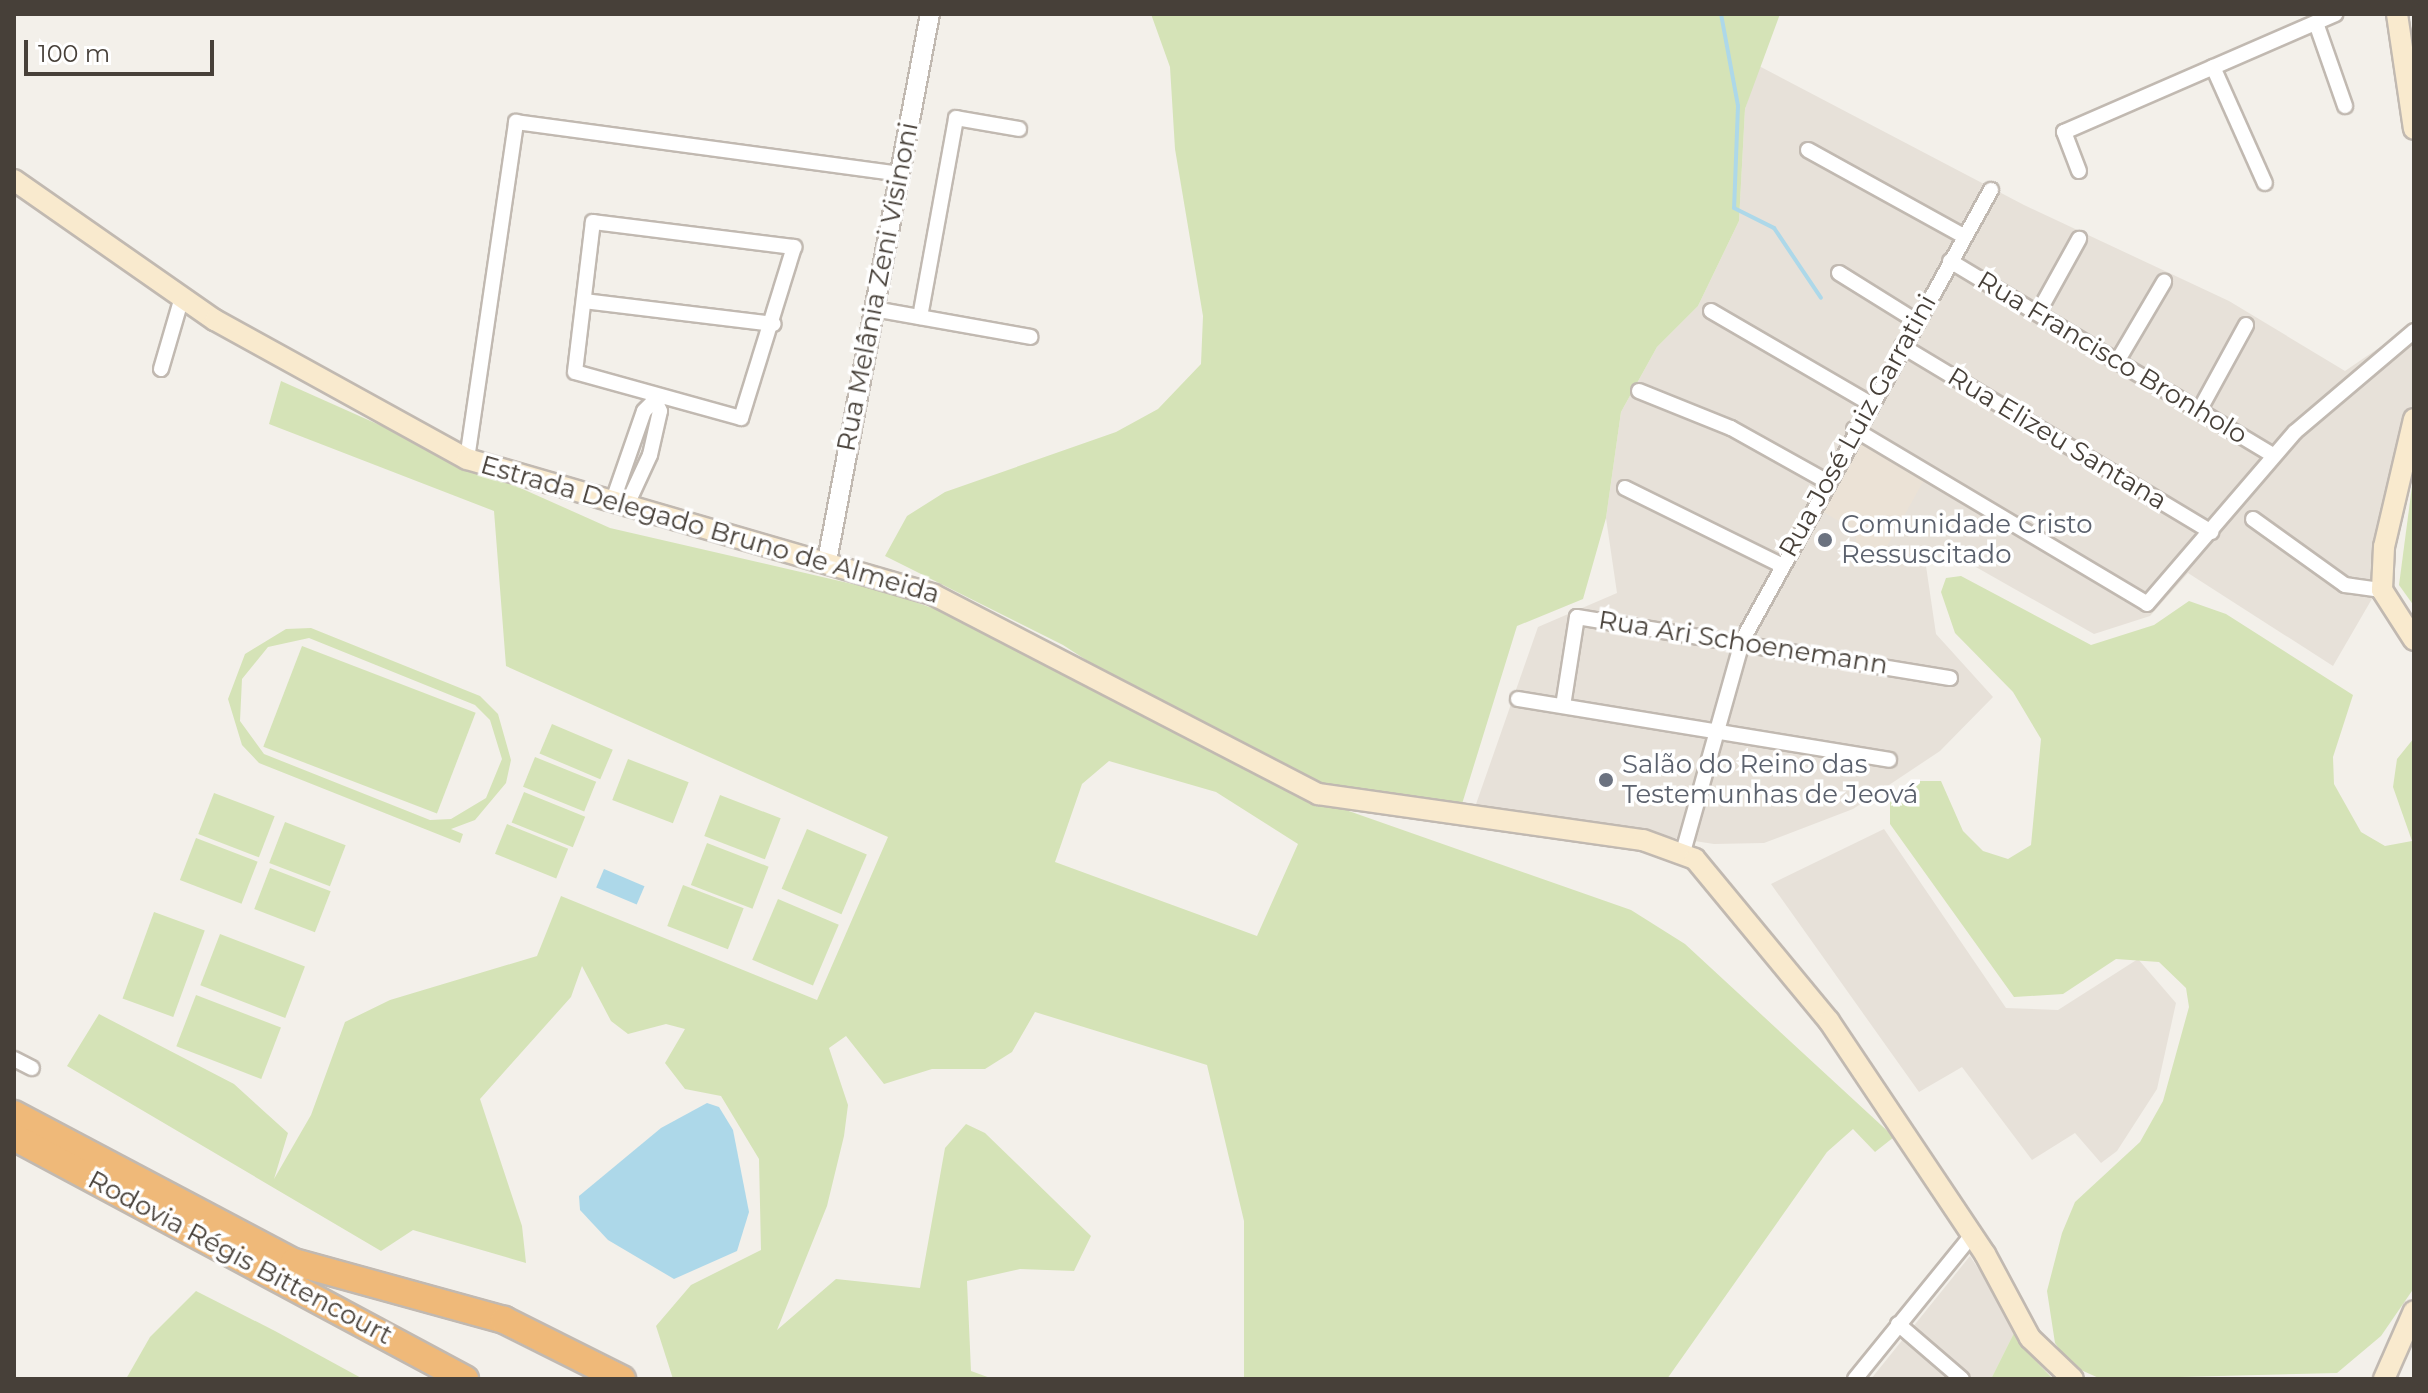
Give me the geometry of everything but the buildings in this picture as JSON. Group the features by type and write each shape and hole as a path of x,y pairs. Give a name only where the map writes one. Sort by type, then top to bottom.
{"highway":[{"name":"Rodovia Régis Bittencourt","path":"14,1114 294,1262 475,1310 592,1369 622,1379"},
{"name":"Rodovia Régis Bittencourt","path":"14,1137 465,1379"}],"main road":[{"path":"2397,14 2414,129"},
{"name":"Estrada Delegado Bruno de Almeida","path":"14,180 182,297 467,459 619,505 827,561 965,608 1318,794 1683,852 1717,877 1821,1009 1972,1235 2030,1338 2073,1379"},
{"path":"2414,419 2384,547 2382,590 2414,640"},
{"path":"2384,1379 2414,1311"}],"street":[{"name":"Rua Melânia Zeni Visinoni","path":"827,561 930,14"},
{"path":"2079,171 2064,132 2336,14"},
{"path":"2316,23 2345,106"},
{"path":"2213,67 2265,183"},
{"path":"920,317 956,118 1019,129"},
{"path":"467,459 516,122 900,174"},
{"path":"1808,150 1964,236"},
{"name":"Rua José Luiz Garratini","path":"1683,852 1721,730 1743,639 1854,429 1991,190"},
{"path":"593,222 794,247 774,324 741,418 655,400 575,372 593,222"},
{"path":"2038,313 2079,239"},
{"name":"Rua Francisco Bronholo","path":"1950,261 2273,455"},
{"path":"1839,273 1916,321"},
{"path":"2118,360 2164,282"},
{"path":"161,369 182,297"},
{"path":"584,301 774,324"},
{"path":"874,309 1031,337"},
{"path":"1711,311 1869,403"},
{"path":"2199,411 2246,325"},
{"path":"1854,429 2147,604 2273,455 2414,331"},
{"name":"Rua Elizeu Santana","path":"1902,346 2211,532"},
{"path":"1639,391 1731,428 1826,481"},
{"path":"619,505 644,411 655,400"},
{"path":"1625,488 1781,565"},
{"path":"2253,519 2345,585 2382,590"},
{"name":"Rua Ari Schoenemann","path":"1563,706 1577,617 1743,639 1950,678"},
{"path":"1518,699 1889,760"},
{"path":"14,1059 32,1068"},
{"path":"1855,1379 1972,1235"},
{"path":"1898,1324 1962,1379"}],"shaded area":[{"path":"1759,66 2024,205 2229,301 2345,371 2414,324 2414,406 2380,585 2333,666 2188,573 2150,616 2094,634 1953,554 1926,566 1936,634 1993,697 1940,751 1853,809 1764,843 1714,844 1475,807 1538,627 1617,593 1606,518 1621,412 1657,347 1698,306 1739,221 1745,109"},
{"path":"1860,442 1924,480 1885,550 1856,551 1856,531 1820,510"},
{"path":"1884,829 2006,1008 2058,1010 2138,959 2176,1003 2157,1089 2117,1151 2101,1163 2075,1133 2032,1160 1962,1067 1919,1092 1771,884"},
{"path":"1970,1256 2017,1327 1991,1379 1871,1379"}],"green space":[{"path":"1151,14 1780,14 1745,109 1739,221 1698,306 1657,347 1621,412 1606,518 1583,599 1517,626 1462,804 1316,787 1145,698 1063,645 885,556 907,516 945,492 1116,432 1158,409 1201,364 1203,316 1175,149 1170,67"},
{"path":"281,381 610,528 887,592 966,620 1315,806 1343,809 1631,910 1685,944 1894,1137 1875,1152 1853,1129 1827,1152 1667,1379 1244,1379 1244,1221 1207,1065 1035,1012 1012,1052 985,1069 932,1069 884,1084 846,1036 829,1048 848,1105 844,1136 827,1206 777,1330 836,1279 920,1288 945,1148 966,1124 985,1133 1091,1236 1074,1271 1020,1269 967,1281 971,1371 993,1379 673,1379 656,1326 691,1285 761,1250 759,1159 721,1096 685,1089 665,1063 685,1029 666,1024 628,1034 611,1021 582,966 571,997 480,1099 522,1226 526,1263 413,1230 381,1251 67,1066 99,1014 234,1084 288,1133 274,1179 311,1115 345,1022 390,1000 537,956 561,896 817,1000 888,837 506,666 494,511 269,424","holes":["1109,761 1216,792 1298,844 1257,936 1055,862 1082,784"]},
{"path":"2414,471 2414,606 2399,585"},
{"path":"1961,576 2091,645 2154,625 2189,601 2226,614 2353,695 2333,757 2334,784 2361,832 2385,846 2412,841 2393,787 2397,759 2414,738 2414,1288 2381,1336 2337,1373 2101,1379 2072,1366 2055,1343 2047,1291 2062,1233 2075,1202 2140,1142 2163,1101 2189,1007 2186,988 2159,962 2116,959 2063,994 2014,997 1890,824 1890,798 1912,781 1941,781 1963,831 1983,851 2008,859 2031,845 2041,739 2013,692 1955,633 1941,592 1946,578"},
{"path":"311,628 480,696 498,714 511,760 506,783 475,820 451,829 463,834 460,843 259,763 242,745 228,699 245,654 286,629","holes":["309,638 475,705 490,720 502,759 486,798 451,819 430,820 264,754 240,721 242,679 268,647"]},
{"path":"302,646 476,713 437,813 263,747"},
{"path":"552,724 613,750 600,779 539,753"},
{"path":"535,757 596,782 584,811 523,787"},
{"path":"628,759 689,782 673,823 612,800"},
{"path":"524,792 585,817 573,847 512,823"},
{"path":"214,793 275,816 259,857 198,834"},
{"path":"720,795 781,818 765,859 704,836"},
{"path":"285,822 346,845 330,886 269,863"},
{"path":"507,824 568,849 556,878 495,854"},
{"path":"807,829 867,854 841,914 782,889"},
{"path":"196,838 258,862 241,904 180,880"},
{"path":"707,843 769,867 752,909 691,885"},
{"path":"270,868 331,891 315,932 254,909"},
{"path":"683,885 744,908 728,949 667,926"},
{"path":"778,899 839,925 813,986 752,960"},
{"path":"154,912 205,930 173,1017 123,998"},
{"path":"220,934 305,967 285,1018 200,985"},
{"path":"196,995 281,1028 261,1079 176,1046"},
{"path":"196,1291 363,1379 126,1379 150,1337"},
{"path":"2017,1327 2033,1358 2053,1379 1991,1379"}],"water":[{"path":"604,869 645,886 637,905 596,887"},
{"path":"707,1103 719,1107 733,1130 749,1212 737,1251 674,1279 608,1240 580,1210 579,1196 661,1128"}],"waterway":[{"path":"1721,14 1738,106 1734,208 1774,228 1821,298"}],"place":[{"name":"Comunidade Cristo Ressuscitado","path":"1825,540"},
{"name":"Salão do Reino das Testemunhas de Jeová","path":"1606,780"}]}
